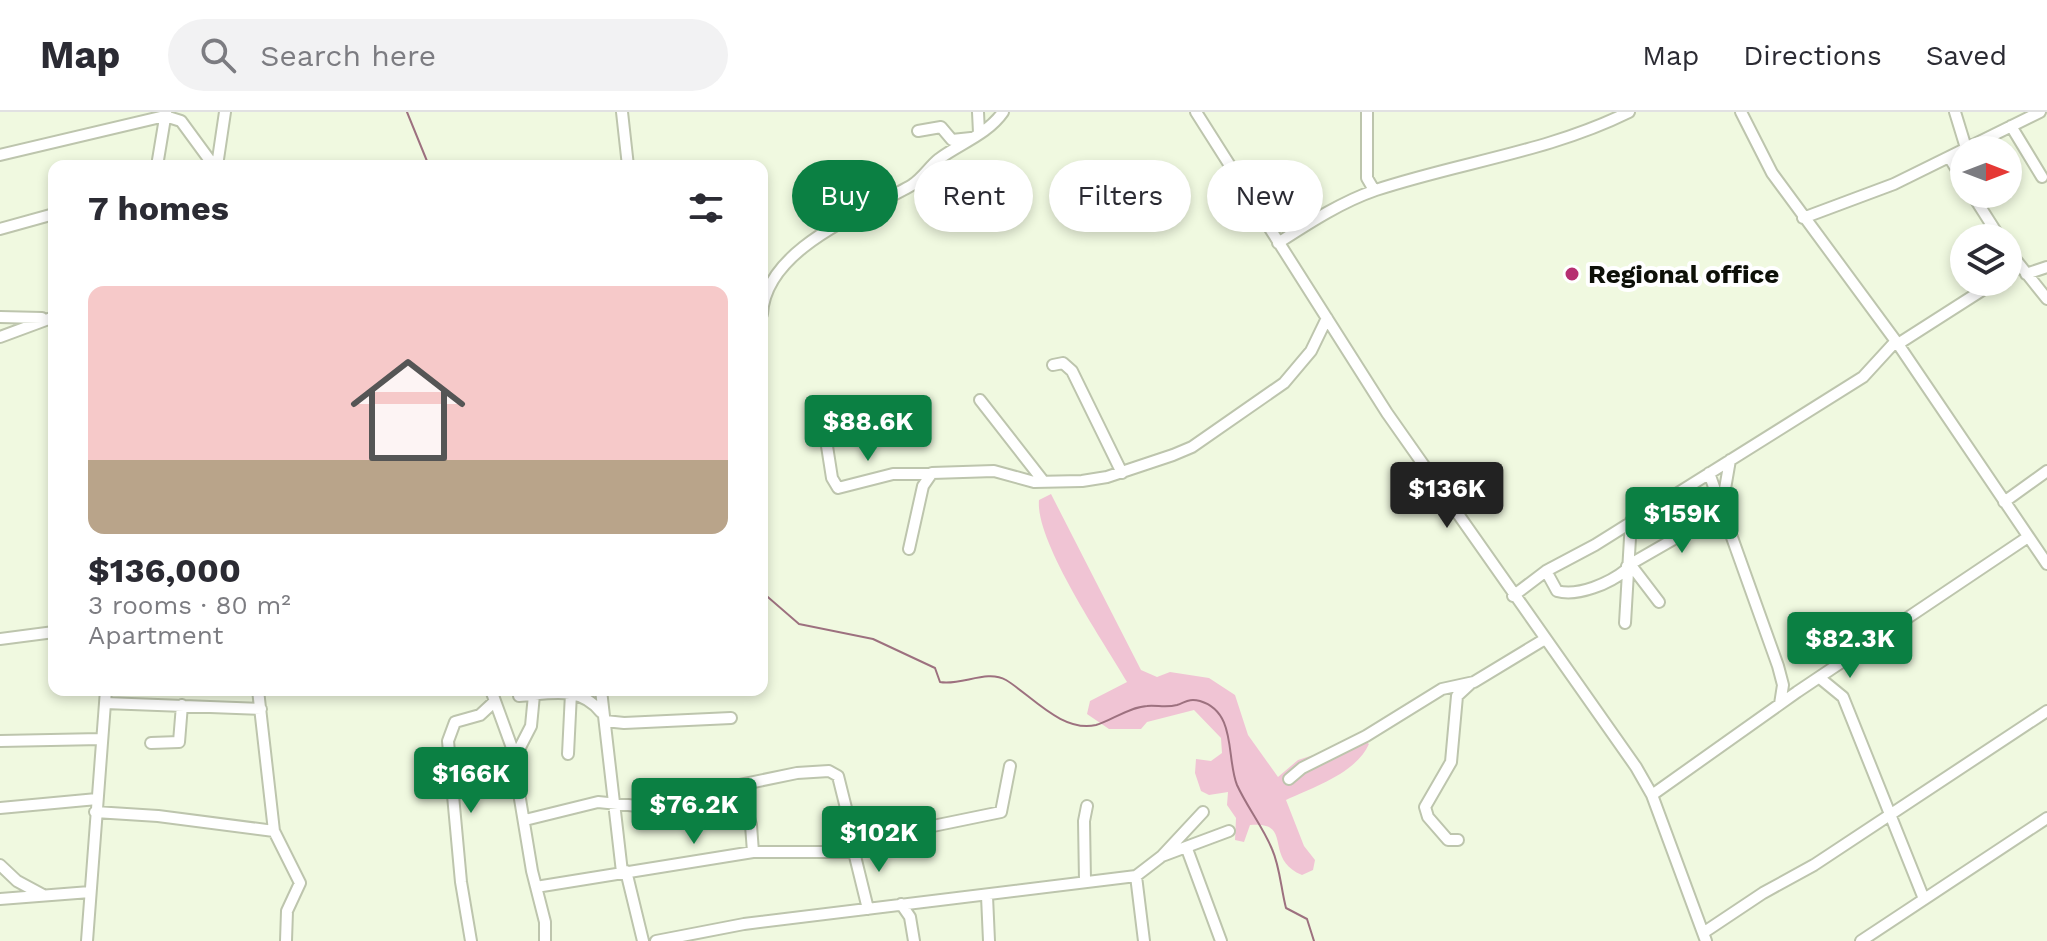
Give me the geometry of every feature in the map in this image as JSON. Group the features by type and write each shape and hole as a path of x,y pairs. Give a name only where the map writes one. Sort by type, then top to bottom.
{"street":[{"path":"217,160 225,112"},
{"path":"622,112 627,160"},
{"path":"976,135 978,112"},
{"path":"768,293 771,282 814,238 847,221 856,212 910,186 937,161 1003,112"},
{"path":"1196,112 1327,318 1513,596 1652,795 1705,937 2047,711"},
{"path":"1367,112 1367,178 1374,190"},
{"path":"1278,243 1322,215 1374,190 1546,146 1629,112"},
{"path":"1741,112 1767,164 1803,218 1897,343 2047,564"},
{"path":"1955,112 1962,136"},
{"path":"1991,136 2040,112"},
{"path":"158,160 166,114"},
{"path":"0,155 166,114 181,121 211,160"},
{"path":"2011,126 2042,177"},
{"path":"918,131 941,127 952,140 976,135"},
{"path":"1803,218 1868,195 1949,157"},
{"path":"0,229 48,216"},
{"path":"2023,271 2047,267"},
{"path":"2023,271 2047,299"},
{"path":"1513,596 1546,571 1863,377 1897,343 1973,296"},
{"path":"0,317 48,317"},
{"path":"824,427 832,478 838,488 893,474 994,471 1044,482 1082,481 1122,473 1192,447 1284,383 1311,351 1327,318"},
{"path":"0,337 48,319"},
{"path":"1053,365 1063,363 1072,371 1122,473"},
{"path":"980,400 1044,482"},
{"path":"1546,571 1557,591 1565,593 1588,588 1721,512 1730,460"},
{"path":"2004,502 2047,471"},
{"path":"1709,473 1783,685 1780,704"},
{"path":"909,549 923,486 930,474"},
{"path":"1625,623 1631,521"},
{"path":"1652,795 1747,731 1797,692 1821,679 2028,537"},
{"path":"1628,567 1659,602"},
{"path":"0,639 48,633"},
{"path":"1458,840 1448,840 1440,834 1425,807 1451,762 1457,696 1471,683 1545,639"},
{"path":"1821,679 1831,683 1843,697 1924,899"},
{"path":"1289,779 1302,768 1366,736 1442,689 1471,683"},
{"path":"1783,685 1797,692"},
{"path":"87,941 106,696"},
{"path":"259,696 274,831 300,883 287,911 286,941"},
{"path":"492,696 506,728 514,759 545,922 545,941"},
{"path":"514,759 531,726 534,696"},
{"path":"568,754 571,696"},
{"path":"583,696 604,717 624,723 731,718"},
{"path":"602,696 624,871 643,941"},
{"path":"471,941 461,882 448,741 455,722 480,715 494,702"},
{"path":"105,703 261,709"},
{"path":"151,743 179,742 182,705"},
{"path":"0,741 101,739"},
{"path":"829,850 857,835 928,827 1001,812 1010,766"},
{"path":"525,820 598,802 638,806 797,773 834,772 841,784 846,817 857,835 854,852 868,909"},
{"path":"740,786 751,825 753,852"},
{"path":"0,808 97,799"},
{"path":"1085,881 1084,821 1087,806"},
{"path":"95,812 158,816 274,831"},
{"path":"656,941 681,939 744,924 1136,876 1162,856 1203,812"},
{"path":"1861,941 2047,818"},
{"path":"1162,856 1229,831"},
{"path":"1187,849 1221,941"},
{"path":"536,887 753,852 854,852"},
{"path":"0,865 17,881 44,896"},
{"path":"1136,876 1144,941"},
{"path":"0,899 90,892"},
{"path":"987,896 989,941"},
{"path":"901,904 910,917 914,941"}],"shaded area":[{"path":"1051,494 1141,670 1157,677 1170,672 1209,678 1235,695 1248,735 1278,777 1298,760 1363,739 1369,744 1344,771 1286,800 1304,846 1315,860 1313,870 1302,875 1290,868 1283,859 1276,835 1264,825 1250,825 1244,842 1235,840 1236,818 1227,805 1228,792 1209,795 1201,791 1195,773 1196,759 1211,761 1222,753 1221,738 1194,710 1147,722 1141,729 1109,729 1087,714 1090,701 1127,682 1073,592 1048,541 1039,500"}],"waterway":[{"path":"407,112 427,160"},
{"path":"768,597 799,624 873,639 935,668 940,682 999,677 1059,718 1083,726 1096,725 1140,707 1173,706 1190,700 1212,707 1225,725 1237,785 1275,856 1286,908 1307,919 1314,941"}],"place":[{"name":"Regional office","path":"1572,274"}]}
